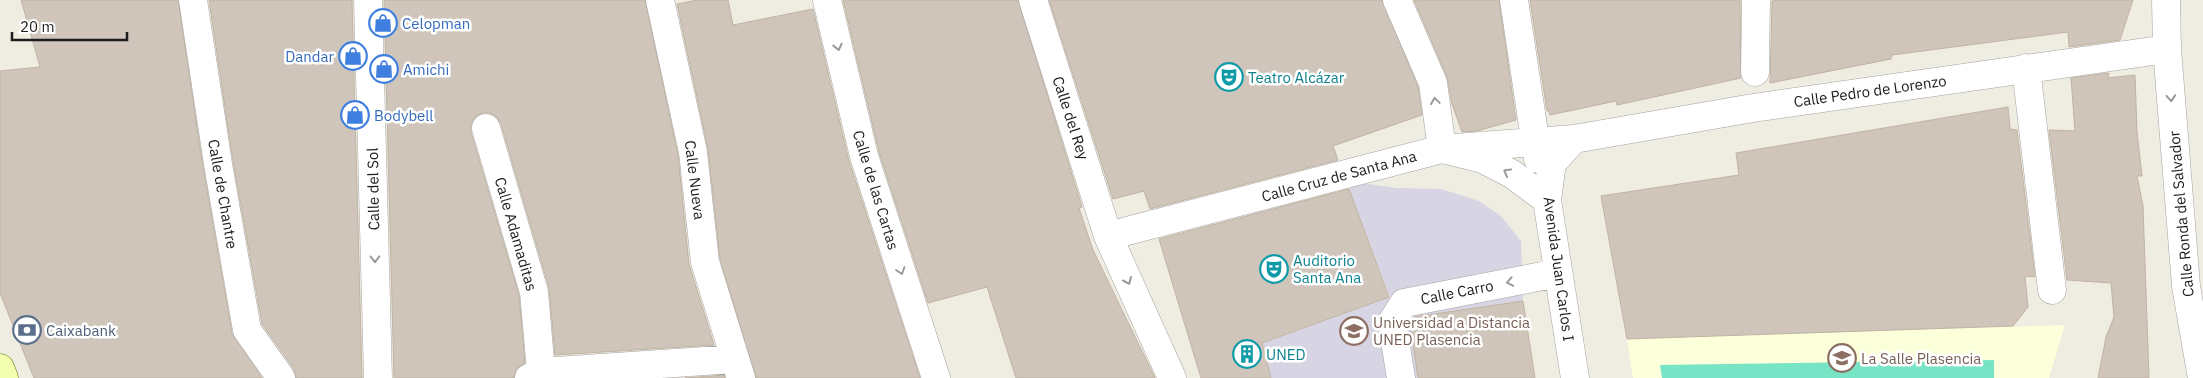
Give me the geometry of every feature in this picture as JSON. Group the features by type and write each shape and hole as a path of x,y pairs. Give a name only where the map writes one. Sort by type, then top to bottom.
{"main road":[{"path":"0,368 4,378"}],"street":[{"name":"Calle de Chantre","path":"193,0 218,164 247,330 281,378"},
{"name":"Calle del Sol","path":"368,0 378,378"},
{"name":"Calle Nueva","path":"660,0 693,152 705,262 738,369"},
{"name":"Calle de las Cartas","path":"827,0 864,156 936,378"},
{"name":"Calle del Rey","path":"1033,0 1108,236 1172,378"},
{"path":"1397,0 1433,83 1442,149 1483,159 1512,174 1547,200"},
{"path":"1514,0 1534,142 1547,200"},
{"path":"1755,72 1756,0"},
{"name":"Calle Ronda del Salvador","path":"2166,0 2167,49 2202,378"},
{"name":"Calle Pedro de Lorenzo","path":"1574,139 1753,108 2167,49"},
{"path":"2026,68 2052,290"},
{"name":"Calle Adamaditas","path":"486,128 534,292 535,375"},
{"name":"Calle Cruz de Santa Ana","path":"1108,236 1442,149 1574,139"},
{"name":"Avenida Juan Carlos I","path":"1574,139 1552,164 1547,200 1575,378"},
{"name":"Calle Carro","path":"1401,378 1392,322 1404,303 1558,273"},
{"path":"535,375 738,369"}],"shaded area":[{"path":"1346,181 1397,188 1441,189 1479,201 1501,216 1521,241 1523,301 1409,318 1418,378 1271,378 1262,343 1390,297"},
{"name":"La Salle Plasencia","path":"2065,325 2049,378 1633,378 1627,339"}],"green space":[{"path":"1994,360 1994,378 1662,378 1660,365"}],"building":[{"path":"21,0 178,0 203,167 232,333 262,378 34,378 0,293 0,71 40,67"},
{"path":"209,0 352,0 362,378 296,378 294,369 262,324 233,161"},
{"path":"384,0 645,0 678,155 689,264 714,345 555,355 549,288 501,124 496,116 482,113 474,118 471,132 519,295 525,363 516,369 514,378 394,378"},
{"path":"697,0 728,0 733,25 813,9 849,161 920,378 756,378 720,259 708,149 677,4"},
{"path":"843,0 1018,0 1082,207 1079,208 1093,250 1155,378 1016,378 987,287 928,303 879,152"},
{"path":"1049,0 1382,0 1418,87 1422,115 1333,146 1338,160 1150,209 1144,191 1113,199"},
{"path":"1414,0 1499,0 1516,120 1477,131 1462,132 1452,104 1447,77"},
{"path":"1530,0 1740,0 1741,78 1617,105 1616,101 1550,115 1549,111 1547,111"},
{"path":"2133,0 2120,40 2069,47 2068,32 1892,55 1891,59 1770,83 1772,1"},
{"path":"2109,73 2108,78 2135,75 2137,132 2142,176 2137,176 2143,206 2149,378 2098,378 2106,337 2114,317 2111,283 2067,280 2049,130 2075,131 2071,78"},
{"path":"2008,107 2010,129 2017,130 2035,277 2025,276 2028,307 2013,326 1627,339 1601,196 1739,175 1736,153"},
{"name":"Auditorio Santa Ana","path":"1349,189 1389,297 1262,343 1271,378 1201,378 1159,239"},
{"path":"1523,301 1535,378 1418,378 1410,323 1414,317"},
{"path":"724,375 725,378 685,378"}],"place":[{"name":"Celopman","path":"383,23"},
{"name":"Dandar","path":"353,56"},
{"name":"Amichi","path":"384,69"},
{"name":"Teatro Alcázar","path":"1229,77"},
{"name":"Bodybell","path":"355,115"},
{"name":"Auditorio Santa Ana","path":"1274,269"},
{"name":"Caixabank","path":"27,330"},
{"name":"Universidad a Distancia UNED Plasencia","path":"1354,331"},
{"name":"UNED","path":"1247,354"},
{"name":"La Salle Plasencia","path":"1842,358"}]}
